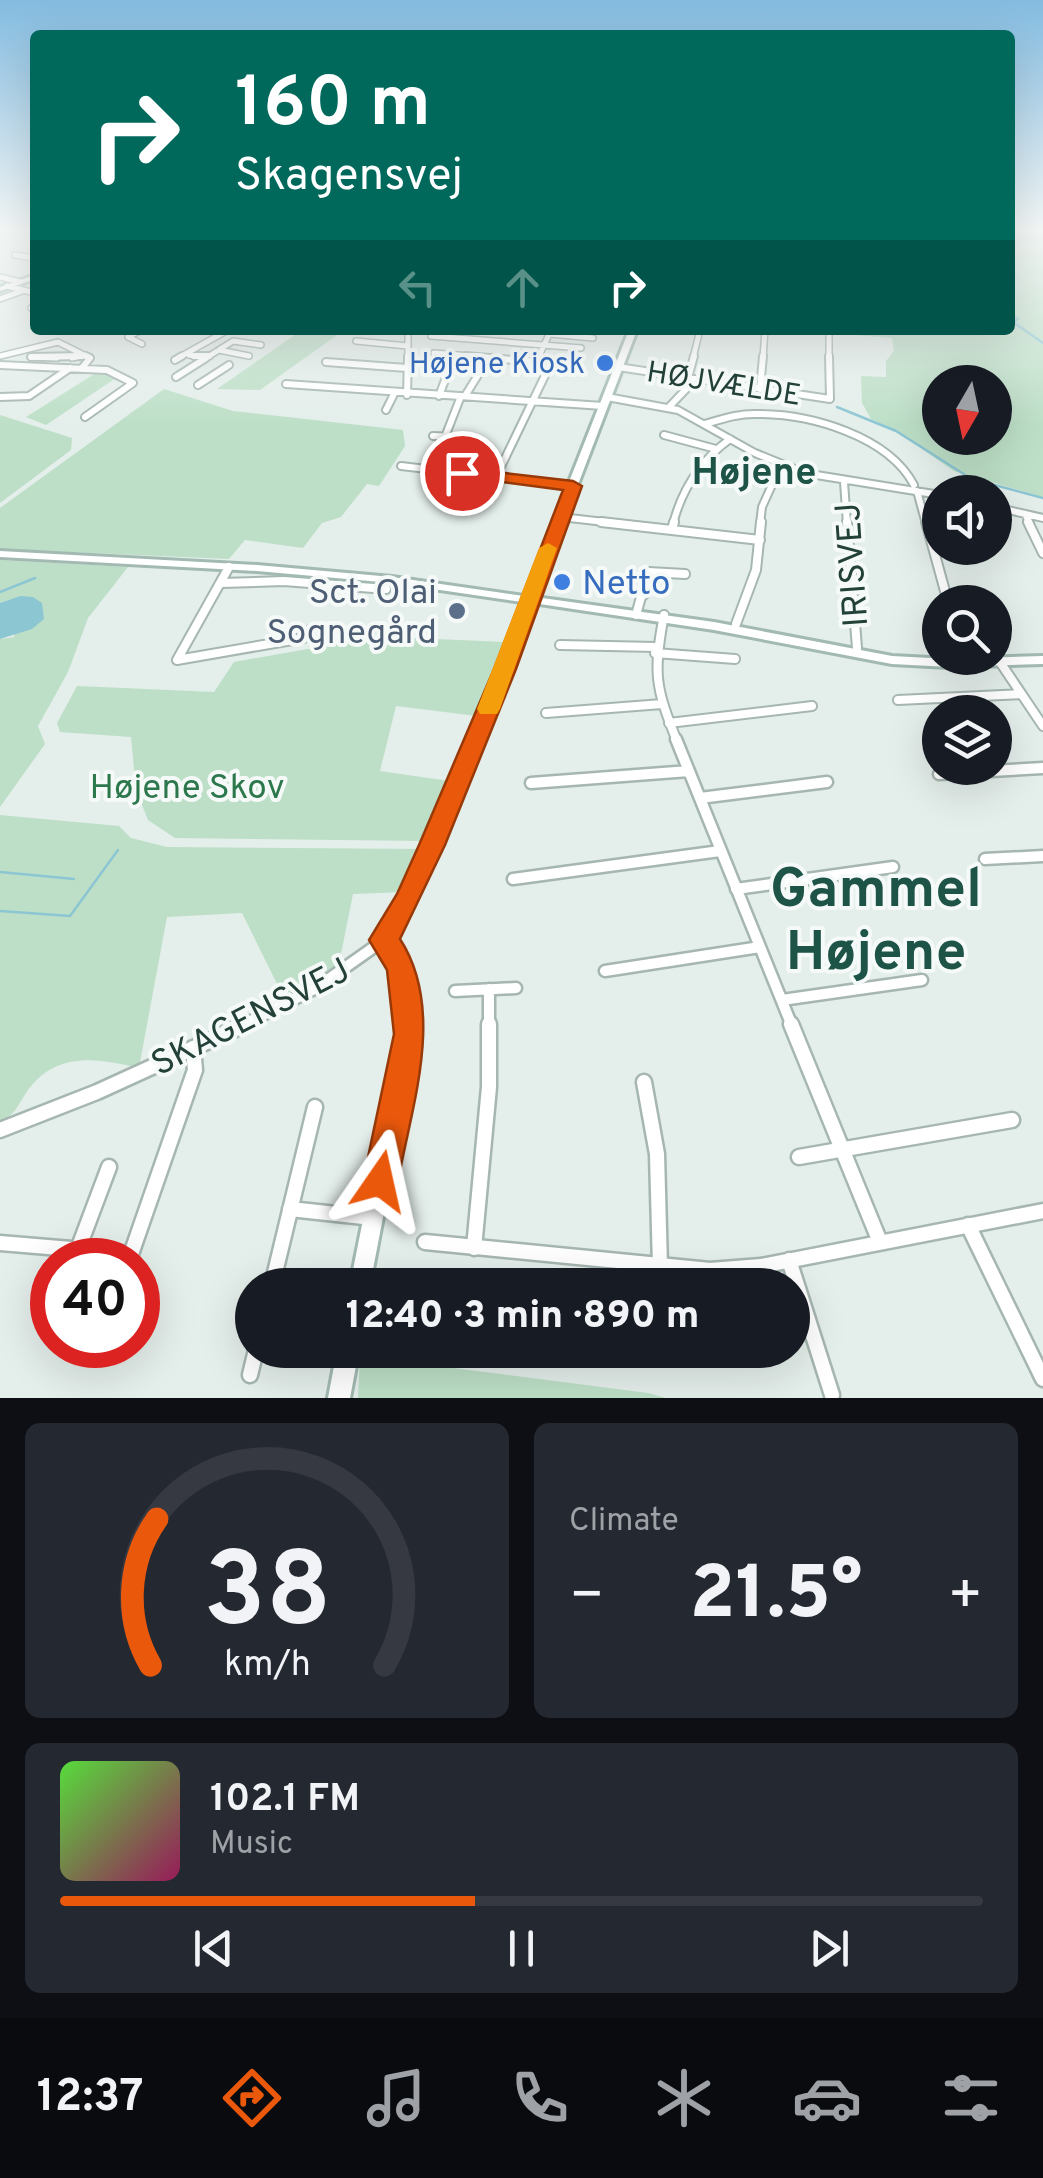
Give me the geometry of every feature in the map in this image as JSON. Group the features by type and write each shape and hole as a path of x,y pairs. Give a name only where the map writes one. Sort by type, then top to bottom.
{"street":[{"path":"132,335 128,337 142,344"},
{"path":"175,360 220,335"},
{"path":"407,395 408,335"},
{"path":"536,362 549,335"},
{"path":"572,335 594,338"},
{"name":"SKAGENSVEJ","path":"0,1130 194,1048 332,980 384,940 408,899 505,669 631,335"},
{"path":"669,407 690,381 699,335"},
{"path":"760,389 765,335"},
{"path":"828,335 830,399"},
{"path":"431,336 582,348"},
{"path":"176,377 234,341 260,345"},
{"path":"356,341 408,346"},
{"path":"0,356 55,342 85,355 90,361 82,368"},
{"path":"46,350 35,357 85,355"},
{"path":"219,350 249,356"},
{"path":"434,353 551,362 496,476"},
{"path":"188,354 206,358"},
{"path":"326,362 408,368"},
{"path":"198,385 229,365"},
{"path":"192,367 218,372"},
{"name":"HØJVÆLDE","path":"618,367 690,381 830,399"},
{"path":"3,368 107,370 133,382 85,417"},
{"path":"0,397 27,397 70,368"},
{"path":"440,396 448,372"},
{"path":"445,437 451,414 478,376"},
{"path":"286,384 532,404 605,402 669,407 781,465 844,482 922,490"},
{"path":"386,410 394,394"},
{"path":"706,424 750,414 798,419 880,448 906,467 943,585"},
{"path":"664,435 716,449"},
{"path":"433,436 455,437"},
{"path":"672,530 678,502 716,449 730,439"},
{"path":"736,624 752,585 762,507 781,465"},
{"path":"401,466 573,486"},
{"name":"IRISVEJ","path":"844,482 857,648"},
{"path":"1012,511 1043,518"},
{"path":"1025,514 1043,553"},
{"path":"562,516 760,540"},
{"path":"0,554 258,568 530,596 714,626 862,656 922,662"},
{"path":"229,566 177,660 304,638 310,630"},
{"path":"637,613 647,592 649,572 685,574"},
{"path":"221,582 386,589"},
{"path":"664,617 655,650 662,704 880,1242"},
{"path":"560,645 735,659"},
{"path":"1012,661 1043,660"},
{"path":"1009,675 1043,726"},
{"path":"898,700 1021,694"},
{"path":"546,713 662,704"},
{"path":"669,723 812,706"},
{"path":"1012,770 1043,768"},
{"path":"531,783 689,771"},
{"path":"700,798 826,782"},
{"path":"513,879 720,851"},
{"path":"985,859 1043,856"},
{"path":"736,889 893,867"},
{"path":"363,1268 409,1034 402,967 384,940"},
{"path":"605,971 760,946"},
{"path":"782,1000 922,980"},
{"path":"455,991 516,988"},
{"path":"474,1248 489,1087 489,990"},
{"path":"137,1238 197,1063 194,1048"},
{"path":"644,1082 657,1154 660,1267"},
{"path":"276,1268 315,1107"},
{"path":"800,1157 1012,1120"},
{"path":"82,1238 109,1168"},
{"path":"290,1209 373,1218"},
{"path":"424,1242 710,1270 789,1260 1043,1211"},
{"path":"968,1225 1043,1379"},
{"path":"0,1242 30,1247"},
{"path":"789,1260 832,1396"},
{"path":"250,1375 252,1368"},
{"path":"339,1398 345,1368"}],"green space":[{"path":"1015,296 1043,296 1043,497 1012,488 1012,475 968,475 954,471 931,455 1012,455 1012,365 922,365 922,449 871,419 862,403 861,376 886,377 886,361 894,351 892,338 855,335 1015,335"},
{"path":"295,335 337,335 260,390 217,389"},
{"path":"99,371 116,378 46,425 26,417"},
{"path":"164,389 233,411 403,430 405,446 379,486 367,484 341,517 322,523 303,548 245,540 229,559 0,549 0,508"},
{"path":"0,415 72,438 71,450 0,503"},
{"name":"Højene Skov","path":"0,560 128,567 88,618 68,672 38,726 45,744 0,807 0,639 14,637 20,596 0,603"},
{"name":"Højene Skov","path":"353,626 390,628 388,637 505,642 477,716 396,706 380,771 449,781 425,841 175,838 148,820 136,790 131,737 60,732 57,723 77,686 214,692 234,662 330,645 334,630"},
{"path":"0,815 119,826 131,838 167,847 424,849 403,892 353,894 339,964 283,996 242,913 167,917 140,1062 134,1067 89,1060 61,1065 37,1080 13,1113 0,1120"},
{"path":"359,1368 453,1368 666,1398 358,1398"}],"water":[{"path":"20,596 42,603 44,619 32,629 0,639 0,603"}],"waterway":[{"path":"1015,317 1015,321"},
{"path":"1015,323 1043,343"},
{"path":"837,407 896,431 965,475"},
{"path":"1012,490 1043,498"},
{"path":"0,592 35,578"},
{"path":"0,911 70,916 118,850"},
{"path":"0,872 74,879"}],"slow traffic":[{"path":"488,709 548,548"}],"place":[{"name":"Højene Kiosk","path":"605,363"},
{"name":"Netto","path":"562,582"},
{"name":"Sct. Olai Sognegård","path":"457,611"}],"district":[{"name":"Højene","path":"754,471"},
{"name":"Gammel Højene","path":"876,918"}],"route":[{"path":"380,1181 409,1034 402,967 384,940 432,845 505,669 573,486 462,473"}]}
